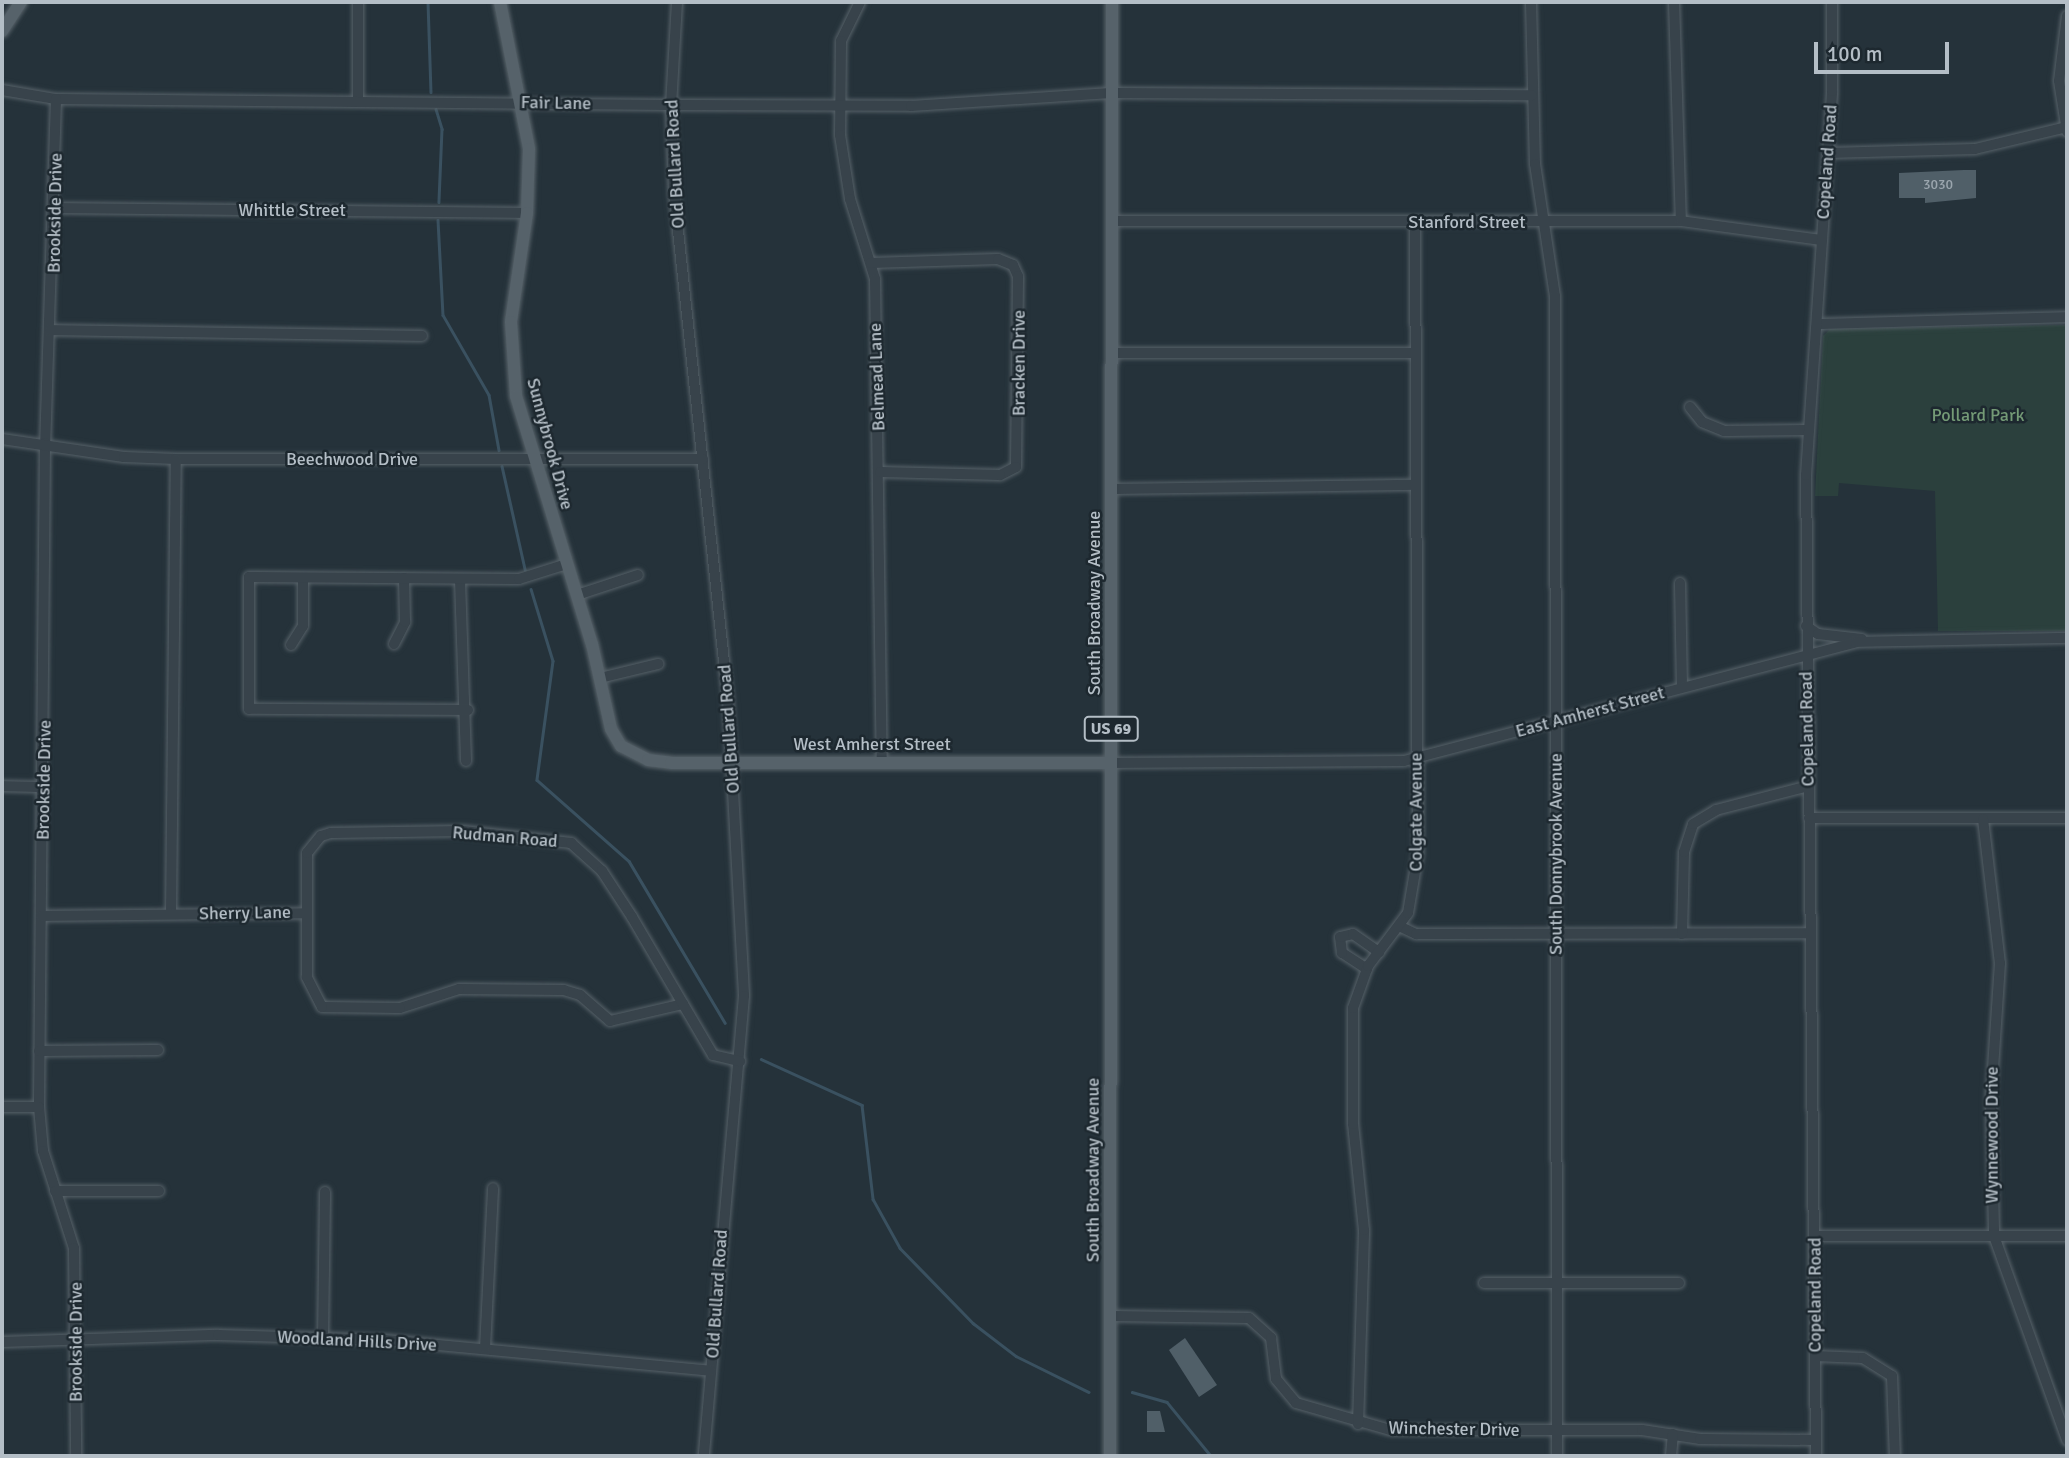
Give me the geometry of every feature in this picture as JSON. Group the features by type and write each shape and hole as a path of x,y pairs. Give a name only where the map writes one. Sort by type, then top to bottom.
{"main road":[{"path":"2,31 21,2"},
{"name":"Sunnybrook Drive","path":"500,2 522,102 529,149 527,214 511,345 516,396 600,678 611,729 621,746 635,755"},
{"name":"South Broadway Avenue","path":"1110,1456 1112,2"},
{"name":"West Amherst Street","path":"635,755 660,762 1111,763"}],"street":[{"path":"358,2 358,101"},
{"name":"Old Bullard Road","path":"677,2 671,105 674,194 732,762 744,996 704,1456"},
{"name":"Belmead Lane","path":"860,2 841,41 839,104 850,199 871,263 880,472 882,762"},
{"name":"South Donnybrook Avenue","path":"1531,2 1535,164 1546,222 1555,296 1557,1456"},
{"path":"1674,2 1681,221"},
{"name":"Copeland Road","path":"1816,1456 1806,654 1808,430 1828,153 1832,2"},
{"path":"1828,153 1975,149 2067,128 2059,81 2067,16"},
{"name":"Fair Lane","path":"2,90 56,99 671,105 934,105 1111,93 1532,95"},
{"name":"Brookside Drive","path":"56,99 57,208 45,443 44,787 39,1107 43,1151 74,1248 77,1341 76,1456"},
{"name":"Whittle Street","path":"57,208 527,214"},
{"name":"Stanford Street","path":"1111,221 1681,221 1822,240"},
{"name":"Colgate Avenue","path":"1358,1424 1364,1230 1353,1124 1353,1022 1367,969 1401,927 1417,868 1415,222"},
{"name":"Bracken Drive","path":"871,263 998,260 1013,265 1018,276 1016,467 1000,475 880,472"},
{"path":"1816,324 2067,317"},
{"path":"50,330 422,336"},
{"path":"1112,353 1415,353"},
{"path":"1690,407 1702,422 1724,431 1808,430"},
{"name":"Beechwood Drive","path":"2,439 45,443 124,457 176,459 703,458"},
{"path":"171,914 176,459"},
{"path":"1112,489 1416,485"},
{"path":"468,710 249,709 249,577 519,579 567,564"},
{"path":"576,595 638,575"},
{"path":"394,644 405,622 404,578"},
{"path":"291,645 303,626 303,579"},
{"path":"460,580 468,710 466,761"},
{"path":"1680,583 1682,687"},
{"path":"1806,626 1818,634 1869,640"},
{"name":"East Amherst Street","path":"1111,763 1416,758 1806,654 1869,640 2067,638"},
{"path":"600,678 658,664"},
{"path":"2,786 44,787"},
{"path":"1682,934 1684,852 1693,824 1716,810 1809,786"},
{"path":"1809,818 2067,818"},
{"name":"Wynnewood Drive","path":"1983,819 2000,963 1991,1099 1994,1236 2067,1440"},
{"name":"Rudman Road","path":"306,913 307,853 321,836 463,831 561,841 587,853 602,871 713,1055 740,1061"},
{"name":"Sherry Lane","path":"41,915 306,913 309,989 322,1007 333,1011 400,1008 459,989 564,990 580,995 610,1021 683,1004"},
{"path":"1401,927 1416,934 1810,933"},
{"path":"1367,969 1342,953 1340,937 1353,934 1379,951"},
{"path":"39,1051 159,1051"},
{"path":"2,1107 39,1107"},
{"path":"485,1348 493,1188"},
{"path":"55,1191 159,1191"},
{"path":"323,1338 325,1192"},
{"path":"1814,1236 2067,1236"},
{"path":"1484,1283 1679,1283"},
{"name":"Winchester Drive","path":"1111,1316 1239,1316 1257,1321 1271,1338 1281,1390 1303,1406 1358,1424 1412,1431 1556,1429 1816,1440"},
{"name":"Woodland Hills Drive","path":"2,1342 323,1338 485,1348 711,1371"},
{"path":"1815,1356 1863,1358 1892,1376 1895,1456"},
{"path":"1671,1456 1673,1434"}],"green space":[{"name":"Pollard Park","path":"2067,325 2067,631 1938,631 1935,491 1839,483 1838,496 1815,496 1823,336 1830,329"}],"building":[{"path":"1976,170 1976,198 1925,203 1925,198 1899,198 1899,173"},
{"path":"1185,1338 1217,1385 1199,1397 1169,1350"},
{"path":"1147,1411 1160,1411 1165,1432 1147,1432"}],"waterway":[{"path":"428,2 431,92"},
{"path":"436,109 442,129 439,202"},
{"path":"438,220 443,315 489,395 499,450"},
{"path":"502,466 525,569"},
{"path":"531,589 553,661 537,780 629,861 725,1023"},
{"path":"761,1059 862,1105 873,1199 900,1248 973,1323 1016,1356 1089,1392"},
{"path":"1132,1392 1167,1402 1211,1456"}]}
